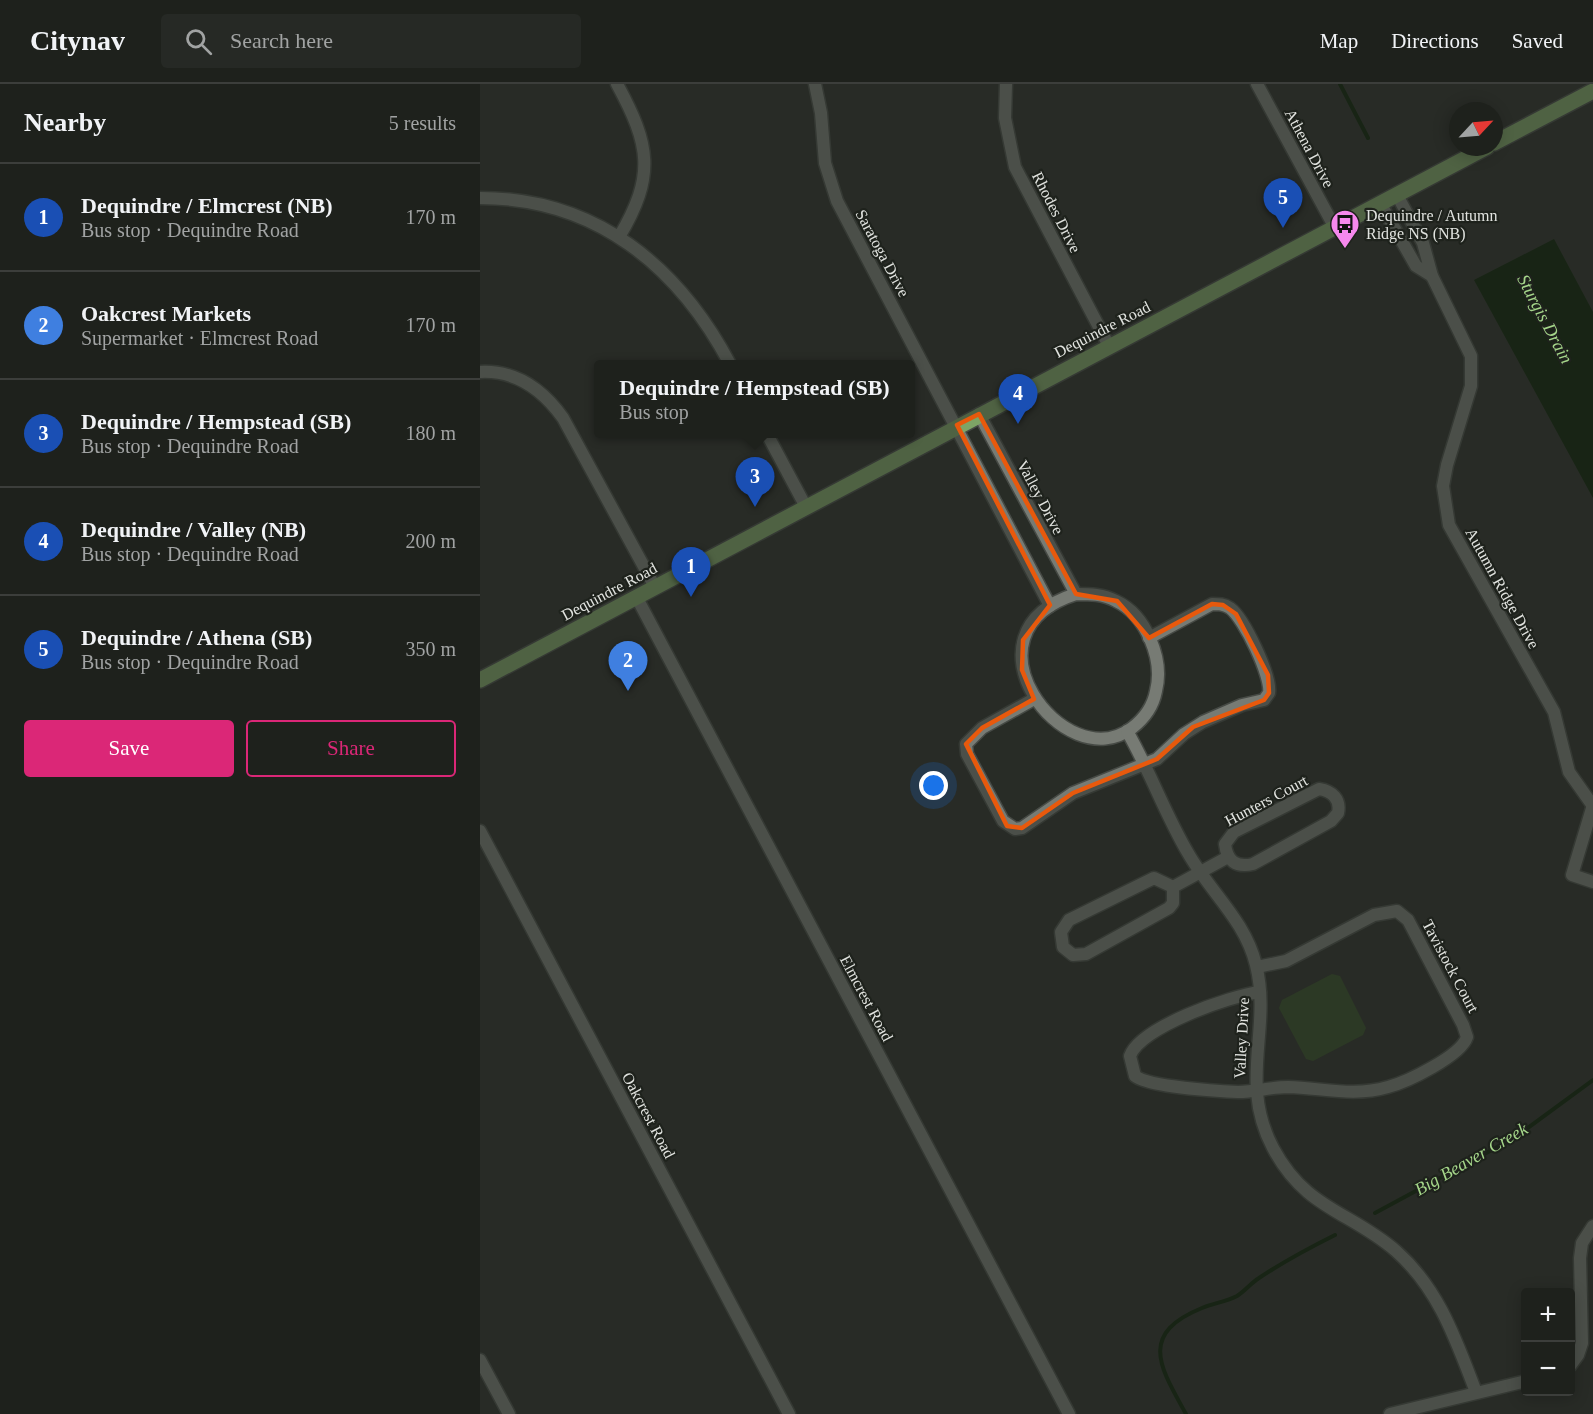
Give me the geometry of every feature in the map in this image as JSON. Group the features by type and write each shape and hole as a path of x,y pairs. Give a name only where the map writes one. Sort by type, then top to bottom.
{"main road":[{"path":"1503,138 1593,91"},
{"name":"Dequindre Road","path":"480,680 957,425 1470,156"}],"street":[{"path":"617,84 636,120 645,159 645,174 639,200 619,237"},
{"name":"Saratoga Drive","path":"815,84 821,113 825,163 837,201 957,425"},
{"name":"Rhodes Drive","path":"1006,84 1005,118 1016,167 1109,346"},
{"name":"Athena Drive","path":"1257,84 1335,228"},
{"name":"Autumn Ridge Drive","path":"1396,195 1423,243 1432,276 1467,343 1472,367 1472,386 1443,486 1449,525 1554,712 1569,772 1593,805"},
{"path":"480,198 511,200 547,207 594,224 619,237 645,254 691,300 708,323 728,360"},
{"name":"Autumn Ridge Drive","path":"1380,203 1416,266 1432,276"},
{"path":"480,372 500,373 520,379 551,402 563,418 655,587"},
{"name":"Valley Drive","path":"979,414 1076,594"},
{"path":"957,425 1050,606"},
{"path":"769,438 806,507"},
{"path":"1076,594 1099,595 1118,601 1139,621 1149,638 1157,661 1157,689 1148,712 1127,731 1103,737 1079,733 1054,719 1034,699 1022,670 1023,640 1037,616 1062,598 1076,594"},
{"name":"Elmcrest Road","path":"637,598 1069,1414"},
{"path":"1034,699 982,728 966,744 973,766 1007,826 1022,828 1073,793 1146,765 1157,759 1184,734 1203,722 1242,705 1264,700 1271,685 1236,614 1223,604 1212,604 1149,638"},
{"name":"Valley Drive","path":"1127,731 1146,765 1178,836 1200,872 1238,921 1257,967 1260,992 1256,1089 1266,1133 1287,1172 1322,1205 1378,1237 1408,1262 1437,1300 1454,1335 1476,1392"},
{"name":"Hunters Court","path":"1325,790 1338,800 1338,813 1331,821 1253,864 1244,866 1234,864 1228,857 1225,844 1234,832 1312,791 1325,790"},
{"path":"1593,805 1572,875 1593,882"},
{"name":"Oakcrest Road","path":"480,831 789,1414"},
{"path":"1173,887 1228,857"},
{"path":"1160,878 1173,887 1173,903 1162,912 1086,954 1073,955 1063,947 1061,932 1069,920 1146,880 1160,878"},
{"name":"Tavistock Court","path":"1256,1089 1291,1087 1344,1094 1388,1088 1453,1055 1464,1045 1467,1037 1463,1025 1408,920 1397,911 1374,915 1286,961 1257,967"},
{"path":"1256,1089 1231,1091 1146,1082 1135,1076 1130,1056 1138,1042 1196,1011 1233,997 1260,992"},
{"path":"1575,1359 1582,1343 1582,1243 1593,1226"},
{"path":"480,1360 509,1414"},
{"path":"1390,1414 1521,1382"}],"highlighted area":[{"path":"979,414 1076,594 1117,601 1149,638 1212,604 1223,605 1236,614 1268,675 1269,693 1264,700 1193,727 1157,759 1073,793 1022,828 1007,826 966,744 982,728 1034,699 1022,670 1023,640 1050,605 957,425"}],"shaded area":[{"path":"1332,974 1340,976 1366,1028 1363,1035 1313,1061 1306,1059 1279,1008 1282,1000"}],"water":[{"path":"1554,239 1593,312 1593,498 1474,280"}],"waterway":[{"name":"Sturgis Drain","path":"1340,84 1368,138"},
{"name":"Big Beaver Creek","path":"1375,1213 1514,1138 1593,1080"},
{"name":"Big Beaver Creek","path":"1186,1414 1163,1367 1160,1353 1162,1341 1169,1329 1182,1318 1202,1308 1237,1296 1268,1272 1335,1235"}],"place":[{"name":"Dequindre / Athena (SB)","path":"1283,228"},
{"name":"Dequindre / Autumn Ridge NS (NB)","path":"1345,250"},
{"name":"Dequindre / Valley (NB)","path":"1018,424"},
{"name":"Dequindre / Hempstead (SB)","path":"755,507"},
{"name":"Dequindre / Elmcrest (NB)","path":"691,597"},
{"name":"Oakcrest Markets","path":"628,691"}]}
